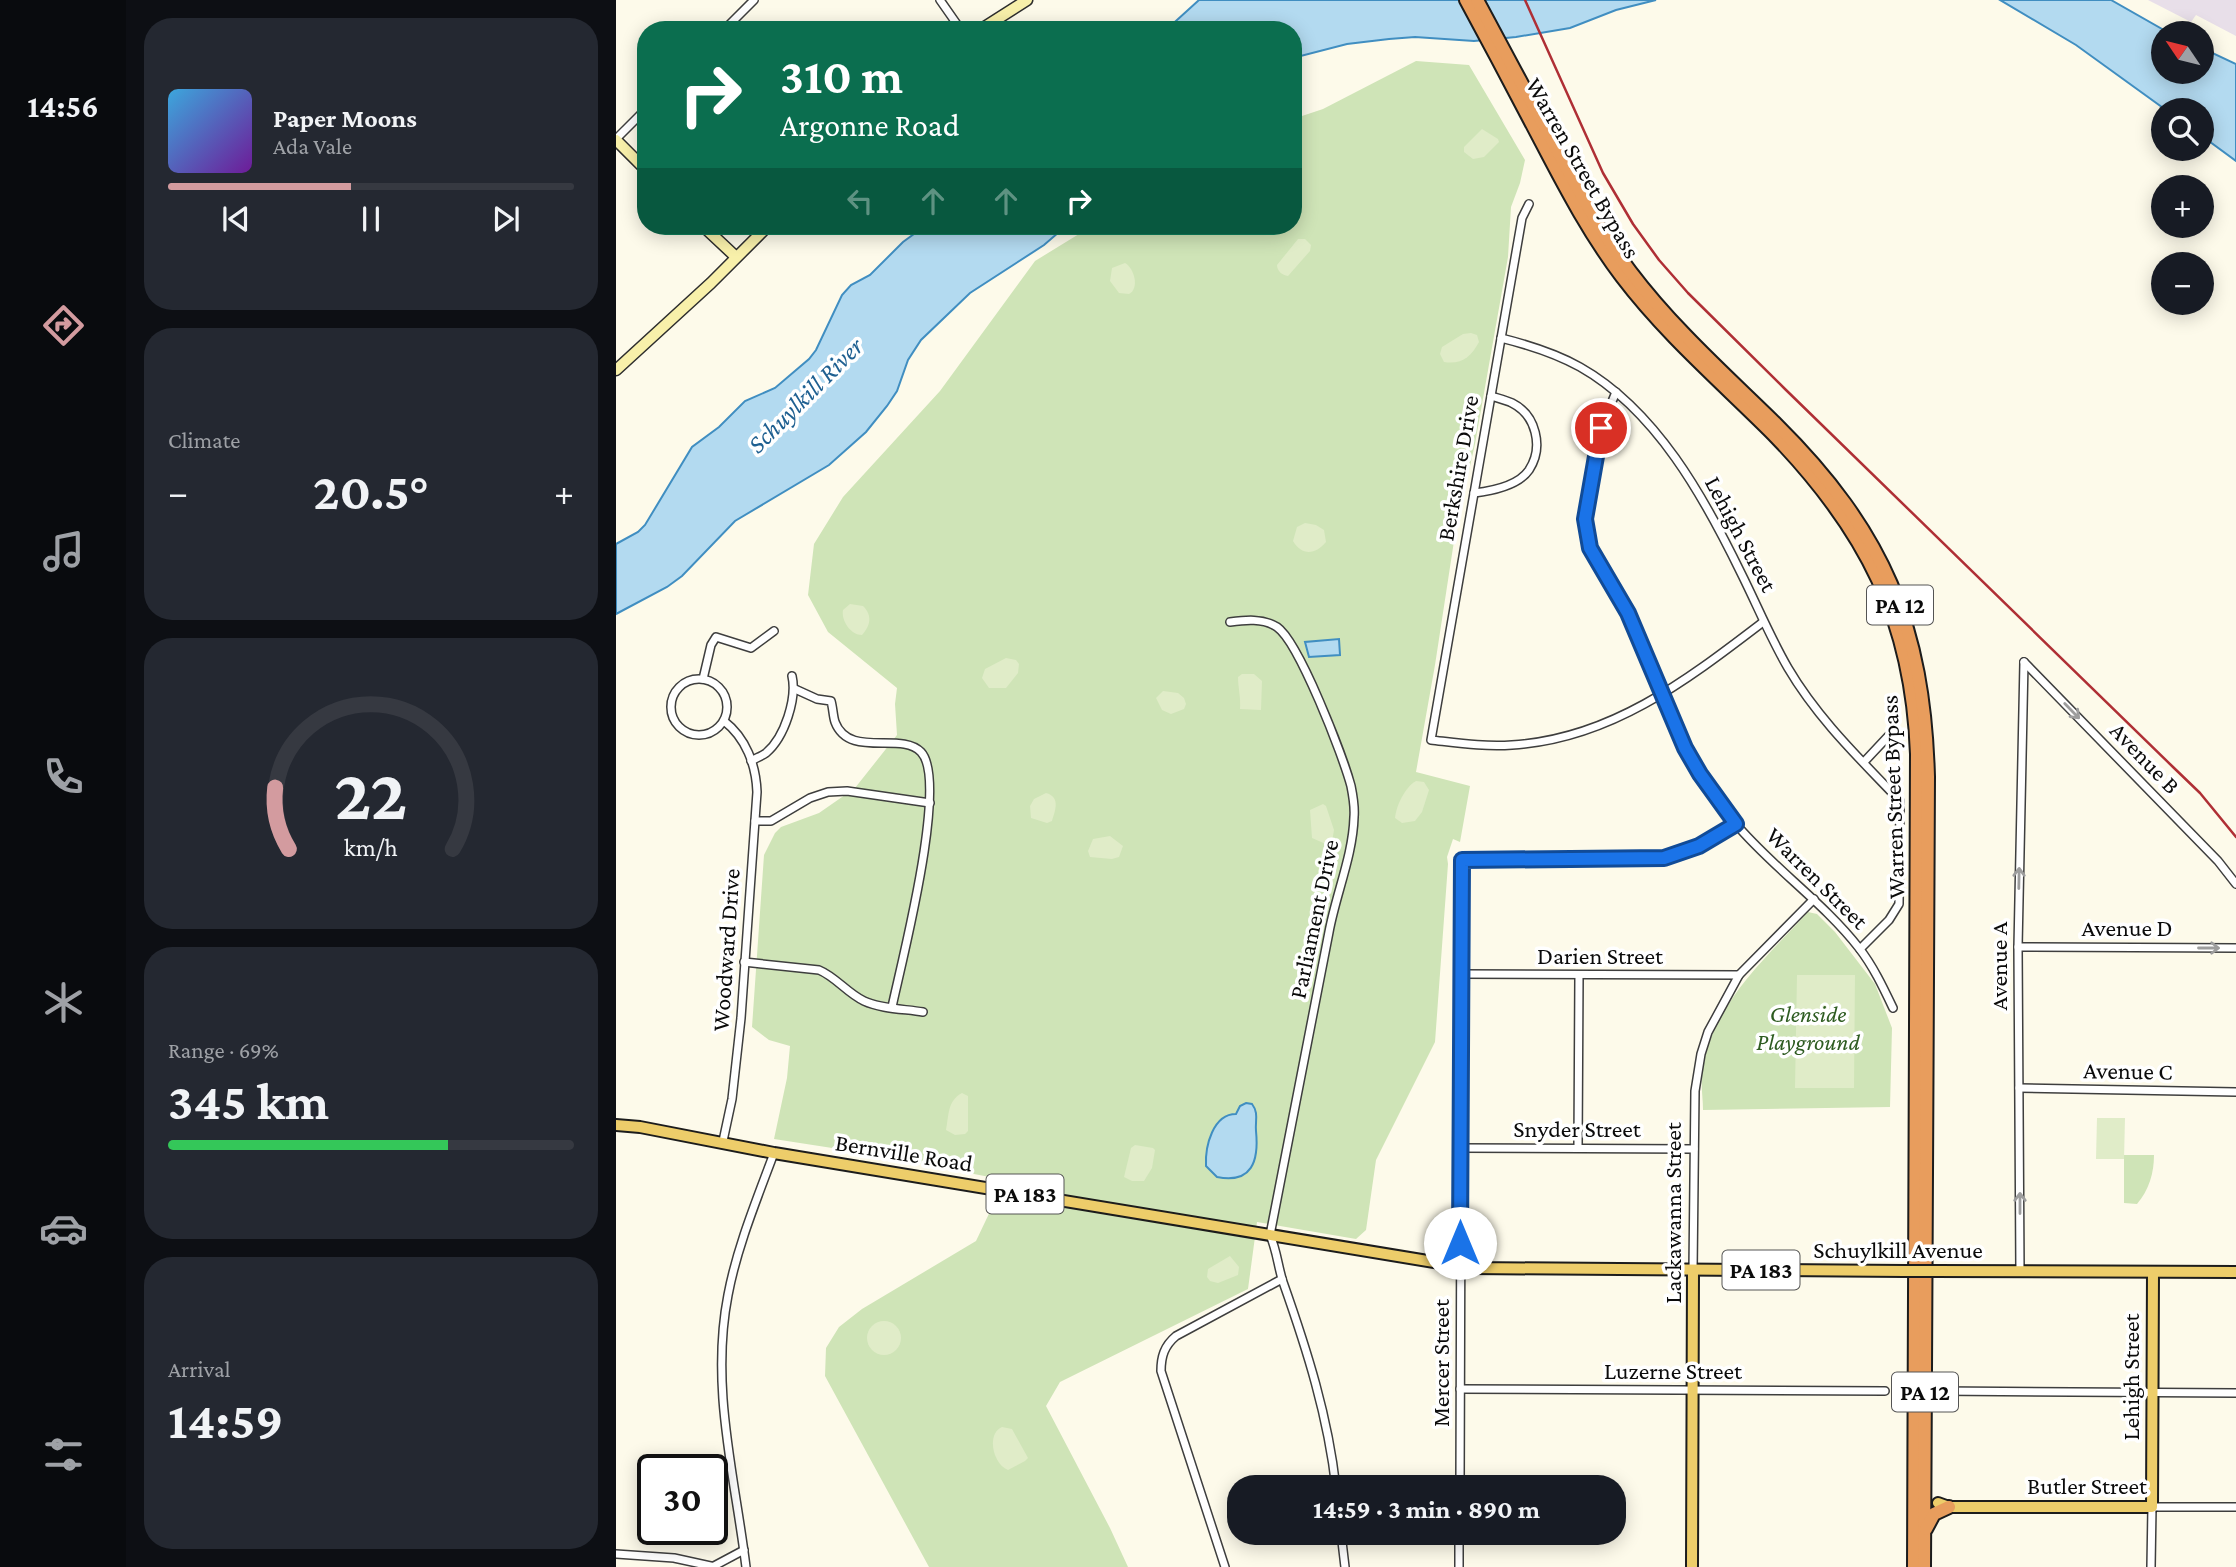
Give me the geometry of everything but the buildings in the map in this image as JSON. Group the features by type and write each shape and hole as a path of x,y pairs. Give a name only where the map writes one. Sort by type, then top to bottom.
{"highway":[{"name":"Warren Street Bypass","path":"1466,0 1514,79"},
{"name":"Warren Street Bypass","path":"1477,0 1583,218 1621,276 1665,327 1772,433 1831,500 1874,569 1899,631 1912,689 1917,754 1920,1489 1914,1567"},
{"name":"Warren Street Bypass","path":"1920,1489 1924,1567"},
{"path":"1920,1489 1944,1505 1934,1514 1924,1533"}],"main road":[{"name":"Bernville Road","path":"616,1125 1433,1262"},
{"name":"Schuylkill Avenue","path":"1433,1262 1460,1267 1693,1270 2236,1272"},
{"name":"Lackawanna Street","path":"1692,1567 1693,1270"},
{"name":"Lehigh Street","path":"2152,1507 2153,1272"},
{"name":"Butler Street","path":"1944,1505 2152,1507"}],"street":[{"path":"733,21 754,0"},
{"path":"940,0 955,21"},
{"path":"994,21 1027,0"},
{"path":"637,118 616,139 637,161"},
{"name":"Berkshire Drive","path":"1529,204 1522,218 1431,740 1490,746 1535,743 1604,724 1662,695"},
{"path":"713,235 736,257"},
{"path":"616,370 759,235"},
{"name":"Lehigh Street","path":"1501,338 1542,349 1567,360 1616,392 1650,426 1693,487 1725,542 1763,622 1810,702 1900,801 1899,904 1889,920 1860,949"},
{"name":"Warren Street","path":"1616,392 1601,428 1585,519 1590,548 1628,613 1685,748 1700,774 1736,824 1814,899 1860,949 1894,1008"},
{"path":"1474,492 1490,491 1518,480 1528,470 1538,446 1534,428 1525,414 1513,403 1491,396"},
{"name":"Parliament Drive","path":"1230,622 1246,620 1269,624 1278,628 1292,647 1305,669 1332,735 1351,786 1354,803 1352,837 1331,923 1270,1235 1278,1253 1282,1279 1316,1380 1334,1475"},
{"path":"1662,695 1763,622"},
{"path":"703,679 711,645 716,637 751,648 774,631"},
{"name":"Avenue B","path":"2024,662 2218,861 2236,884"},
{"name":"Avenue A","path":"2020,1271 2018,947 2024,662"},
{"path":"751,761 766,753 789,716 795,689 792,676"},
{"path":"692,680 714,682 727,700 724,721 717,730 707,734 685,732 672,714 671,703 675,693 682,685 692,680"},
{"path":"795,689 817,699 831,701 835,723 842,734 863,743 914,746 928,766 930,803 916,893 892,1007"},
{"name":"Woodward Drive","path":"723,1142 732,1099 736,1059 755,821 756,775 735,730 724,721"},
{"path":"1864,762 1894,730"},
{"path":"755,821 771,821 810,798 828,792 847,791 930,803"},
{"name":"Mercer Street","path":"1460,1475 1462,860 1664,858 1699,846 1736,824"},
{"name":"Lackawanna Street","path":"1693,1270 1695,1091 1701,1054 1717,1011 1739,975 1814,899"},
{"name":"Avenue D","path":"2018,947 2236,948"},
{"path":"744,962 819,970 867,1002 923,1012"},
{"name":"Darien Street","path":"1461,974 1739,975"},
{"path":"1578,1148 1579,975"},
{"name":"Avenue C","path":"2019,1088 2236,1092"},
{"name":"Snyder Street","path":"1461,1148 1694,1149"},
{"path":"746,1567 724,1424 723,1336 734,1270 774,1153"},
{"path":"1226,1567 1161,1371 1161,1361 1165,1347 1175,1336 1282,1279"},
{"name":"Luzerne Street","path":"1460,1389 1885,1391"},
{"path":"1938,1391 2236,1393"},
{"name":"Lehigh Street","path":"2151,1567 2152,1507"},
{"name":"Butler Street","path":"2152,1507 2236,1507"},
{"path":"1342,1545 1345,1567"},
{"path":"1459,1567 1460,1545"},
{"path":"616,1554 674,1558 714,1567 744,1550"}],"shaded area":[{"path":"2148,0 2236,0 2236,36 2214,24 2214,21 2196,15 2189,21"}],"green space":[{"path":"1416,61 1469,65 1525,160 1511,207 1508,257 1475,444 1456,528 1416,772 1470,786 1460,842 1453,839 1447,857 1435,1042 1376,1160 1366,1230 1356,1239 1257,1222 1248,1289 1060,1382 1046,1406 1128,1567 929,1567 825,1376 826,1348 839,1327 862,1309 976,1241 1005,1180 871,1154 774,1139 787,1078 790,1046 769,1040 752,1027 764,855 781,827 819,813 855,788 897,735 897,688 828,632 808,595 814,544 843,497 940,391 1035,261 1077,235 1302,235 1302,116 1323,109"},
{"path":"1482,129 1499,142 1484,157 1473,159 1464,152 1464,147"},
{"path":"1298,239 1305,239 1311,245 1310,251 1288,276 1282,274 1277,265"},
{"path":"1125,263 1135,278 1134,287 1129,294 1119,293 1110,281 1112,268"},
{"path":"1463,334 1477,335 1479,342 1473,352 1460,361 1444,362 1440,354 1442,347"},
{"path":"1305,523 1324,530 1326,542 1309,552 1300,549 1293,541 1297,527"},
{"path":"850,604 863,606 868,613 868,625 862,635 851,630 845,623 843,610"},
{"path":"1006,658 1016,660 1019,664 1018,673 1006,688 989,688 982,678 985,669"},
{"path":"1242,674 1254,674 1262,681 1261,710 1240,709 1238,677"},
{"path":"1163,691 1178,693 1184,698 1184,709 1171,714 1162,710 1156,698"},
{"path":"1416,781 1424,782 1429,790 1422,812 1415,821 1402,823 1395,818 1397,808 1405,792"},
{"path":"1046,793 1054,798 1056,805 1052,821 1047,823 1031,818 1030,806 1034,799"},
{"path":"1323,804 1334,830 1332,842 1328,845 1312,838 1310,810"},
{"path":"1110,836 1123,846 1119,857 1090,857 1088,851 1093,839"},
{"name":"Glenside Playground","path":"1808,912 1817,914 1835,932 1875,984 1892,1028 1890,1107 1703,1110 1702,1077 1706,1052 1726,1007 1757,967"},
{"path":"1797,975 1855,975 1854,1088 1795,1088"},
{"path":"962,1093 968,1096 968,1131 955,1135 946,1130 948,1114 954,1100"},
{"path":"2097,1118 2125,1118 2124,1159 2096,1159"},
{"path":"1135,1145 1155,1150 1152,1168 1144,1181 1132,1181 1124,1177 1131,1148"},
{"path":"2124,1155 2154,1155 2150,1181 2137,1204 2124,1203"},
{"path":"1230,1256 1239,1267 1238,1275 1218,1283 1210,1281 1207,1277 1208,1269"},
{"path":"884,1321 896,1326 901,1338 896,1350 884,1355 872,1350 867,1338 872,1326"},
{"path":"1002,1427 1012,1429 1028,1458 1008,1470 998,1462 993,1449 994,1436"}],"water":[{"path":"1199,0 1656,0 1616,10 1570,28 1516,37 1474,41 1415,37 1389,39 1347,44 1302,56 1302,21 1176,21"},
{"path":"2000,0 2111,0 2151,23 2151,84 2214,84 2214,54 2236,64 2236,161 2214,145 2214,98 2151,99 2076,45"},
{"name":"Schuylkill River","path":"913,235 1056,235 970,293 921,340 908,360 897,391 887,406 866,432 829,465 735,521 682,576 616,614 616,544 645,525 692,447 719,427 745,401 775,388 809,359 842,295 851,285 870,275"},
{"path":"1339,639 1340,655 1309,657 1305,642"},
{"path":"1252,1104 1256,1114 1257,1142 1254,1161 1246,1173 1238,1177 1217,1177 1206,1166 1212,1133 1221,1119 1236,1114 1240,1106"}],"railway":[{"path":"1525,0 1603,173 1633,224 1659,260 1688,293 1785,389 2200,793 2236,837"}],"route":[{"path":"1460,1243 1462,860 1664,858 1699,846 1736,824 1685,748 1628,613 1590,548 1585,519 1601,428"}]}
